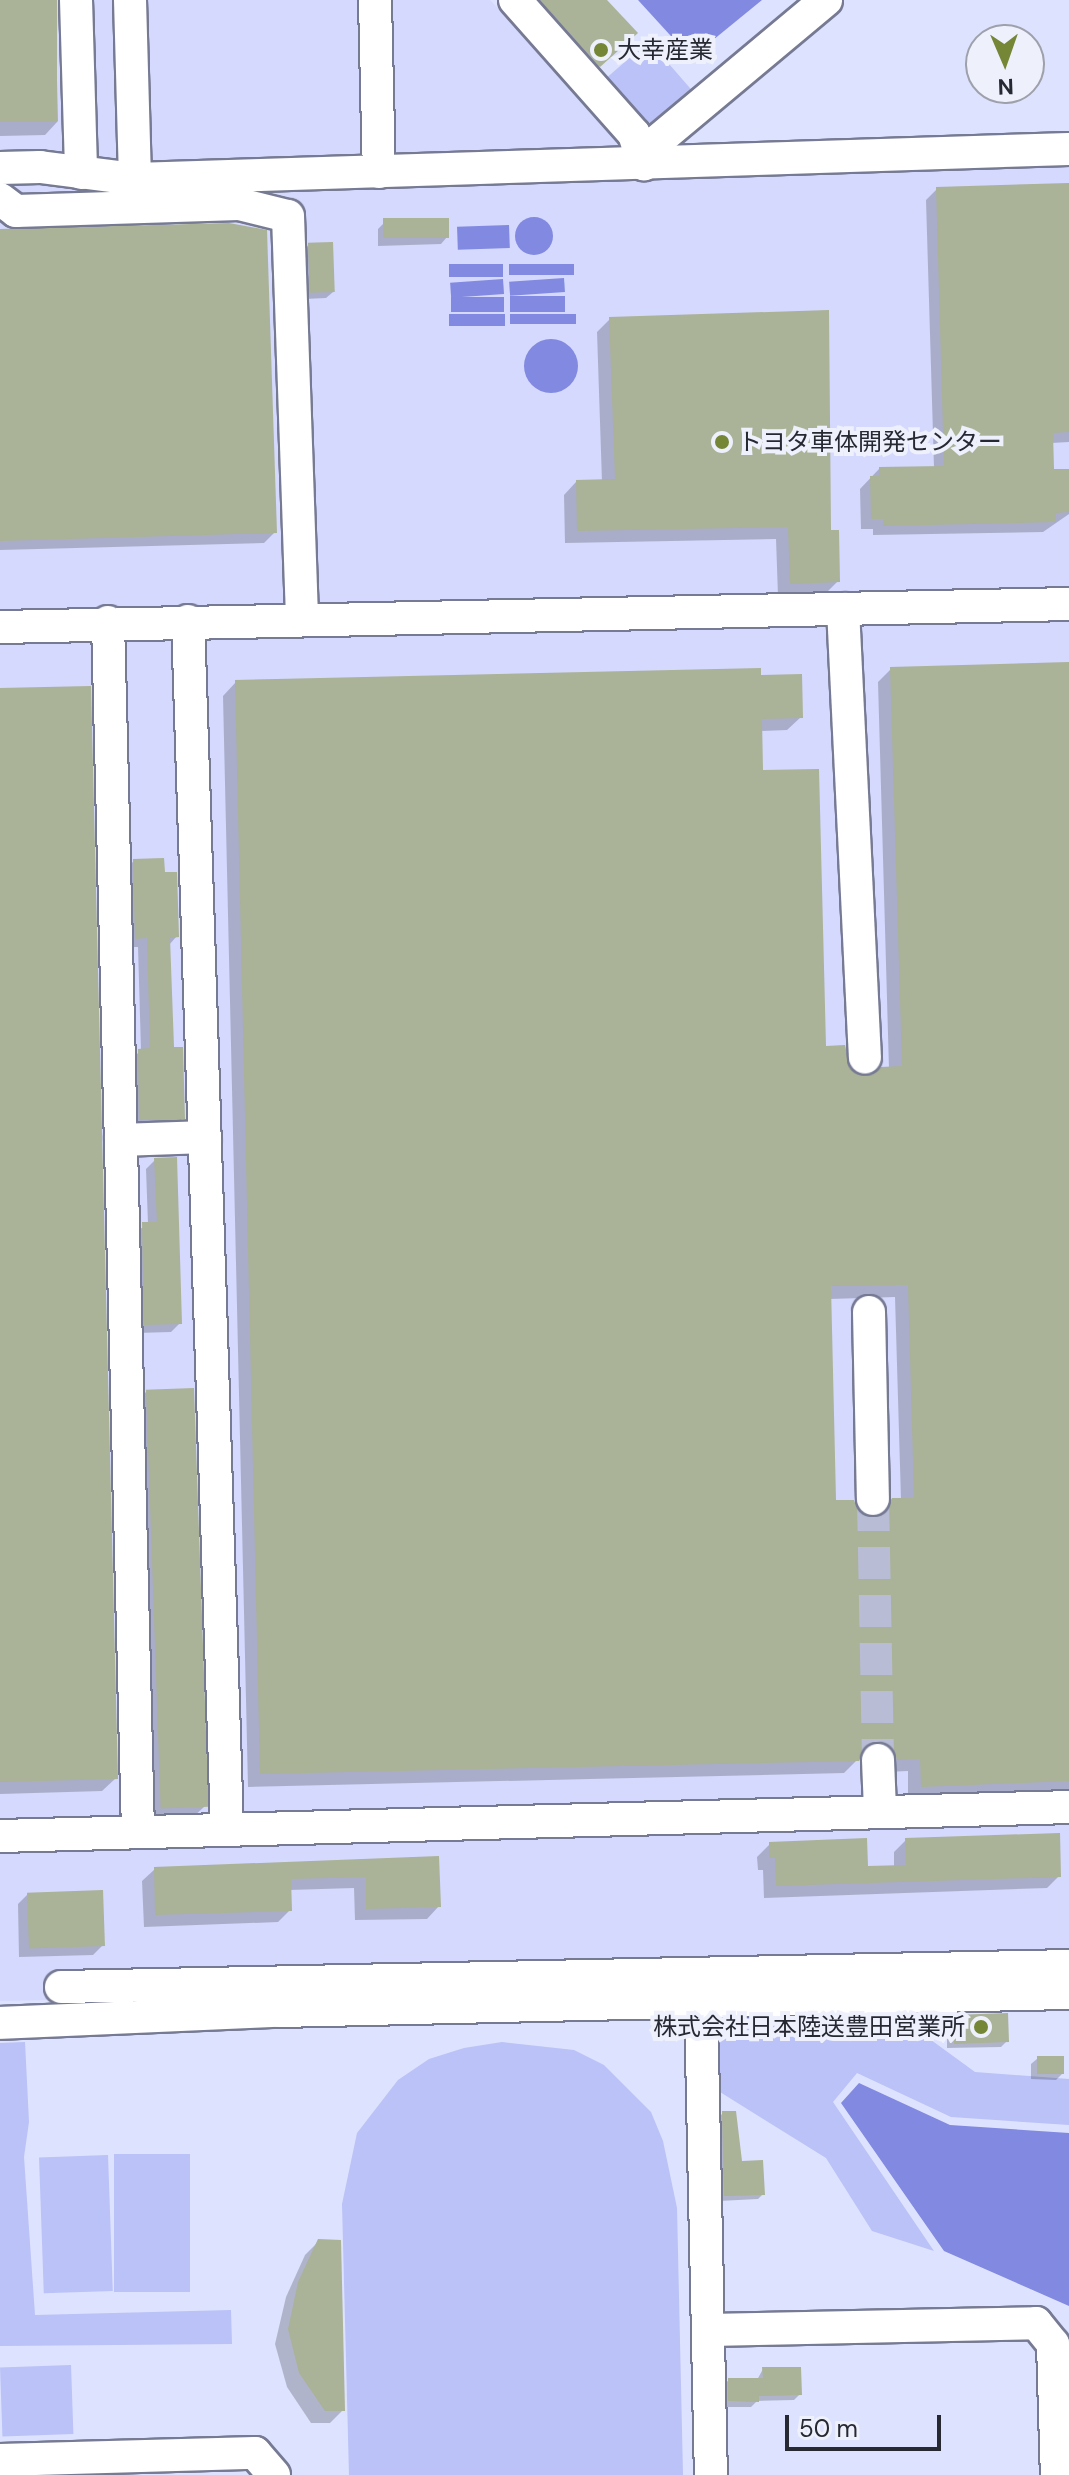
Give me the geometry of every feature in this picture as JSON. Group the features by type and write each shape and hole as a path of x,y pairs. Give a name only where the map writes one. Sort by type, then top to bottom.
{"street":[{"path":"76,0 81,173"},
{"path":"130,0 135,179"},
{"path":"375,0 379,172"},
{"path":"515,0 634,134 644,164"},
{"path":"644,164 655,143 826,0"},
{"path":"0,168 40,167 135,179 1069,149"},
{"path":"0,199 16,211 239,204 288,216 302,619"},
{"path":"0,627 108,622 1069,604"},
{"path":"843,609 865,1057"},
{"path":"188,621 227,1828"},
{"path":"108,622 138,1832"},
{"path":"121,1140 205,1137"},
{"path":"869,1312 873,1499"},
{"path":"878,1760 880,1810"},
{"path":"0,1836 1069,1807"},
{"path":"61,1987 1069,1966"},
{"path":"0,2023 279,2011 1069,1993"},
{"path":"701,2003 711,2475"},
{"path":"709,2330 1036,2323 1053,2344 1062,2392 1057,2475"},
{"path":"0,2460 255,2453 274,2475"}],"shaded area":[{"path":"0,0 490,0 653,172 1069,164 1069,1979 0,2001"},
{"path":"649,41 696,95 652,133 605,79"},
{"path":"890,2010 975,2072 1069,2079 1069,2125 951,2117 857,2073 833,2102 934,2251 872,2231 826,2158 712,2087 711,2012"},
{"path":"25,2042 29,2122 24,2157 35,2315 231,2310 232,2344 0,2346 0,2043"},
{"path":"502,2042 574,2050 604,2065 651,2112 663,2141 677,2208 683,2475 349,2475 342,2204 357,2133 398,2080 429,2059 464,2048"},
{"path":"114,2154 190,2154 190,2292 114,2292"},
{"path":"108,2155 113,2291 44,2293 39,2157"},
{"path":"71,2365 73,2434 2,2436 0,2367"}],"water":[{"path":"638,0 762,0 691,58"},
{"path":"534,217 547,223 553,236 547,249 534,255 521,249 515,236 521,223"},
{"path":"509,225 510,248 458,250 457,227"},
{"path":"449,264 503,264 503,277 449,277"},
{"path":"509,264 574,264 574,275 509,275"},
{"path":"564,278 565,292 510,296 509,282"},
{"path":"503,279 504,294 451,298 450,283"},
{"path":"510,296 565,296 565,312 510,312"},
{"path":"451,297 504,297 504,312 451,312"},
{"path":"449,314 505,314 505,326 449,326"},
{"path":"510,314 576,314 576,324 510,324"},
{"path":"551,339 570,347 578,366 570,385 551,393 532,385 524,366 532,347"},
{"path":"859,2083 950,2125 1069,2133 1069,2306 944,2251 841,2103"}],"building":[{"path":"0,0 57,0 57,122 0,122"},
{"name":"大幸産業","path":"540,0 607,0 638,33 600,67"},
{"path":"1069,183 1069,432 1053,433 1054,469 1069,469 1069,512 1056,513 1056,522 883,526 883,519 871,519 870,476 879,476 879,467 944,466 936,187"},
{"path":"383,218 449,218 449,238 383,238"},
{"path":"229,223 267,230 277,533 0,541 0,229"},
{"path":"333,242 335,292 310,293 308,243"},
{"name":"トヨタ車体開発センター","path":"829,310 831,530 839,530 840,582 790,584 788,527 577,531 576,480 615,479 609,317"},
{"path":"1069,662 1069,1781 921,1787 920,1759 897,1760 894,1749 878,1741 867,1744 859,1761 260,1774 235,680 761,668 761,675 802,674 803,718 762,719 763,770 819,769 826,1046 845,1045 850,1068 865,1076 881,1067 902,1066 890,667","holes":["908,1285 914,1498 892,1498 883,1515 873,1518 857,1509 854,1500 836,1500 831,1286"]},
{"path":"91,686 118,1779 0,1782 0,688"},
{"path":"164,858 165,872 177,872 179,937 170,938 174,1047 183,1047 185,1119 139,1120 138,1049 150,1048 147,938 135,939 133,859"},
{"path":"177,1157 182,1324 144,1325 142,1222 157,1222 154,1158"},
{"path":"194,1388 209,1807 161,1808 146,1390"},
{"path":"1060,1833 1061,1877 776,1886 775,1858 769,1858 769,1842 867,1838 868,1866 906,1865 905,1838"},
{"path":"439,1856 441,1907 366,1909 366,1877 291,1879 292,1911 155,1915 154,1867"},
{"path":"103,1890 105,1946 29,1949 27,1893"},
{"name":"株式会社日本陸送豊田営業所","path":"1008,2013 1009,2042 954,2044 953,2015"},
{"path":"1037,2056 1064,2056 1064,2074 1037,2074"},
{"path":"722,2111 736,2111 742,2161 763,2160 765,2195 724,2196"},
{"path":"318,2239 341,2240 345,2411 325,2411 299,2373 288,2329 298,2282"},
{"path":"762,2367 801,2367 802,2395 759,2396 759,2402 728,2401 728,2378 763,2378"}],"tunnel":[{"path":"873,1499 878,1760"}],"place":[{"name":"大幸産業","path":"601,50"},
{"name":"トヨタ車体開発センター","path":"722,442"},
{"name":"株式会社日本陸送豊田営業所","path":"981,2027"}]}
